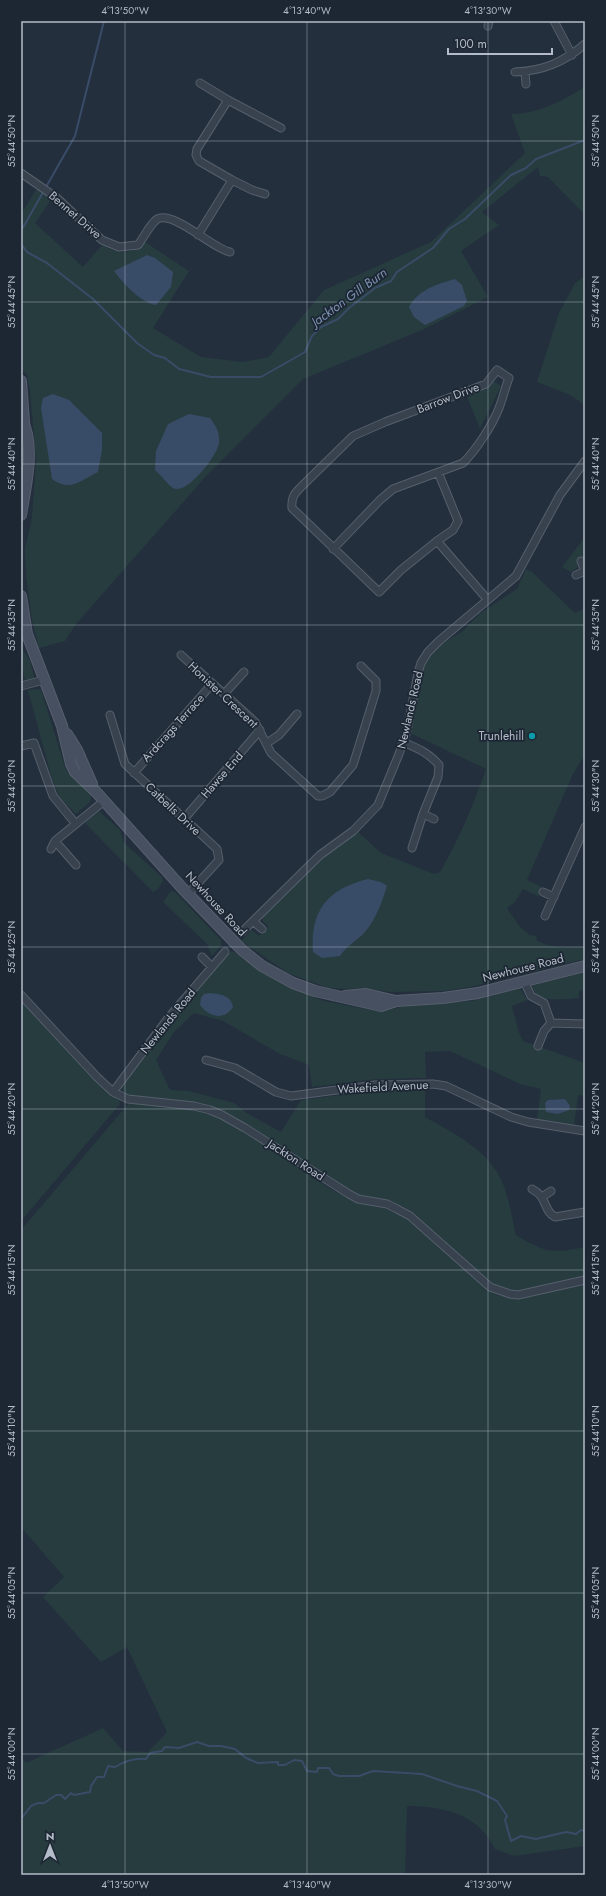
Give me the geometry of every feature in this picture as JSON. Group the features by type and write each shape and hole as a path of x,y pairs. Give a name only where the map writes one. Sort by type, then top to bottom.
{"street":[{"path":"554,21 572,55"},
{"path":"515,72 525,72 558,64 585,44"},
{"path":"525,72 526,84"},
{"path":"200,82 228,100 281,128"},
{"path":"228,100 197,149 196,155 199,161 232,180 252,190 265,194"},
{"name":"Bennet Drive","path":"21,173 57,198 102,240 119,247 138,245 156,220 161,217 173,219 198,235 230,252"},
{"path":"198,235 232,180"},
{"name":"Barrow Drive","path":"333,549 380,500 393,489 463,463 470,456 498,410 509,378 497,370 486,384 385,422 353,436 293,496 291,500 292,508 333,549 379,592 401,570 437,541"},
{"path":"21,381 22,419 27,433 28,476 21,515"},
{"name":"Newlands Road","path":"242,932 320,855 353,831 378,806 403,742 418,673 428,652 487,599 516,576 560,495 585,461"},
{"path":"438,472 458,520 453,530 437,541 487,599"},
{"path":"576,575 585,571 580,561"},
{"name":"Newhouse Road","path":"21,596 27,634 62,726 73,769 233,942 262,966 293,983 315,991 377,1006 396,1001 443,998 478,993 585,966"},
{"name":"Honister Crescent","path":"181,655 255,722 271,753 318,796 322,796 330,792 353,765 376,691 376,681 361,666"},
{"path":"224,694 244,672"},
{"path":"21,686 44,680"},
{"name":"Ardcrags Terrace","path":"134,773 212,684"},
{"path":"267,743 279,735 297,714"},
{"name":"Catbells Drive","path":"110,715 125,764 216,850 219,856 219,860 188,894"},
{"name":"Hawse End","path":"184,819 260,730"},
{"path":"403,742 420,748 432,757 439,765 438,777 423,814 412,848"},
{"path":"21,746 34,743 54,796 75,823"},
{"path":"51,849 56,840 100,797"},
{"path":"423,814 434,819"},
{"path":"545,916 585,827"},
{"path":"56,840 76,865"},
{"path":"543,892 554,896"},
{"path":"253,921 262,929"},
{"name":"Newlands Road","path":"113,1092 169,1017 225,952"},
{"path":"202,957 212,966"},
{"path":"524,981 530,996 544,1003 551,1023"},
{"name":"Jackton Road","path":"21,996 113,1092 128,1099 156,1104 194,1106 210,1110 233,1120 358,1199 387,1204 410,1216 485,1283 496,1290 518,1295 585,1280"},
{"path":"551,1023 585,1024"},
{"path":"538,1046 544,1031 551,1023"},
{"name":"Wakefield Avenue","path":"206,1060 240,1070 283,1095 291,1096 375,1085 433,1084 446,1086 511,1118 585,1131"},
{"path":"532,1189 542,1197 549,1213 555,1218 585,1212"},
{"path":"542,1197 551,1190"}],"green space":[{"path":"585,87 585,215 548,177 540,176 538,167 482,212 499,225 461,251 488,297 422,330 303,379 208,474 76,624 65,641 39,648 32,620 26,576 25,549 32,517 36,461 30,391 27,375 21,368 21,211 23,211 37,188 51,200 35,223 83,267 102,245 124,252 134,250 145,242 189,271 153,328 201,357 243,362 269,357 324,290 431,242 525,153 511,114 531,112 550,106"},
{"path":"585,276 585,405 570,395 537,382 559,313 575,283"},
{"path":"494,381 501,386 480,429 467,396 486,389"},
{"path":"585,537 584,556 577,561 578,567 571,572 562,567"},
{"path":"526,569 532,572 575,613 585,608 585,754 572,776 527,880 542,887 538,896 523,889 515,902 507,908 520,927 531,936 537,937 536,940 553,946 585,947 585,959 470,987 443,991 390,992 363,988 328,988 288,973 241,941 252,930 259,936 268,926 263,922 263,917 315,862 357,831 381,853 434,874 440,872 465,822 486,769 410,733 420,674 436,647 462,632 479,614 517,589"},
{"path":"21,646 30,661 35,680 26,683 21,664"},
{"path":"28,690 41,690 66,770 90,794 90,802 76,814 59,797 50,772"},
{"path":"99,811 120,830 124,843 162,877 163,881 158,889 153,892 85,823"},
{"path":"171,891 176,893 221,940 221,945 212,956 207,944 163,902"},
{"path":"231,951 251,965 293,989 324,1001 382,1012 407,1005 472,1001 520,988 528,1000 512,1006 519,1033 523,1041 585,1063 585,1096 578,1095 574,1125 537,1119 541,1089 520,1084 450,1051 425,1052 426,1078 378,1079 312,1087 309,1065 280,1054 223,1021 194,1013 174,1032 156,1060 170,1090 189,1091 234,1103 248,1114 281,1132 301,1100 371,1091 425,1088 425,1117 470,1144 480,1152 497,1172 507,1196 516,1235 525,1241 549,1250 556,1251 585,1247 585,1277 524,1290 512,1290 492,1285 404,1207 354,1194 248,1125 218,1109 192,1102 164,1101 125,1094 121,1087 153,1041"},
{"path":"585,972 585,990 579,991 579,998 546,998 540,996 532,987 534,985"},
{"path":"21,1000 106,1091 119,1099 120,1104 21,1221"},
{"path":"129,1103 202,1111 233,1124 329,1188 355,1202 387,1209 408,1220 476,1279 497,1295 516,1298 585,1284 585,1846 514,1856 495,1849 488,1837 479,1828 458,1814 447,1810 421,1806 407,1806 405,1875 21,1875 21,1756 26,1763 103,1728 123,1751 148,1752 167,1732 127,1647 101,1662 43,1597 64,1577 21,1527 21,1230"}],"water":[{"path":"147,255 155,258 173,272 171,287 156,305 144,301 138,297 127,287 114,271"},
{"path":"455,279 462,285 467,301 464,306 425,325 414,317 409,307 417,296 429,288"},
{"path":"53,394 69,400 102,433 102,450 98,472 75,484 64,485 52,479 41,408 43,398"},
{"path":"189,414 210,418 217,429 219,443 213,456 201,473 186,486 179,489 173,488 155,470 156,451 168,424"},
{"path":"368,879 381,882 387,886 381,904 372,922 365,932 340,956 322,958 313,952 313,937 315,924 324,904 332,895 342,889 354,883"},
{"path":"210,993 224,996 230,1000 233,1007 221,1016 212,1015 200,1005 201,998 204,994"},
{"path":"565,1099 570,1106 569,1110 558,1114 546,1112 545,1103 548,1100"}],"waterway":[{"path":"21,231 75,136 104,21"},
{"name":"Jackton Gill Burn","path":"21,244 27,252 47,263 93,299 137,343 154,355 165,358 179,369 211,377 261,377 305,352 312,336 321,327 338,319 349,308 375,288 391,281 397,272 433,248 449,229 465,219 511,175 526,168 536,159 585,140"},
{"path":"21,1819 31,1806 38,1803 44,1803 56,1795 61,1795 65,1799 71,1793 74,1795 90,1792 91,1786 97,1777 104,1777 108,1766 115,1767 130,1760 146,1759 150,1753 162,1751 165,1747 179,1748 197,1742 209,1746 221,1746 235,1749 246,1758 258,1763 278,1762 278,1765 285,1765 294,1760 302,1761 307,1771 317,1772 318,1768 329,1768 333,1774 339,1776 359,1776 373,1771 422,1774 477,1791 497,1801 507,1816 505,1820 511,1841 521,1836 536,1839 566,1832 576,1834 581,1830 585,1831"}],"place":[{"name":"Trunlehill","path":"532,736"}]}
